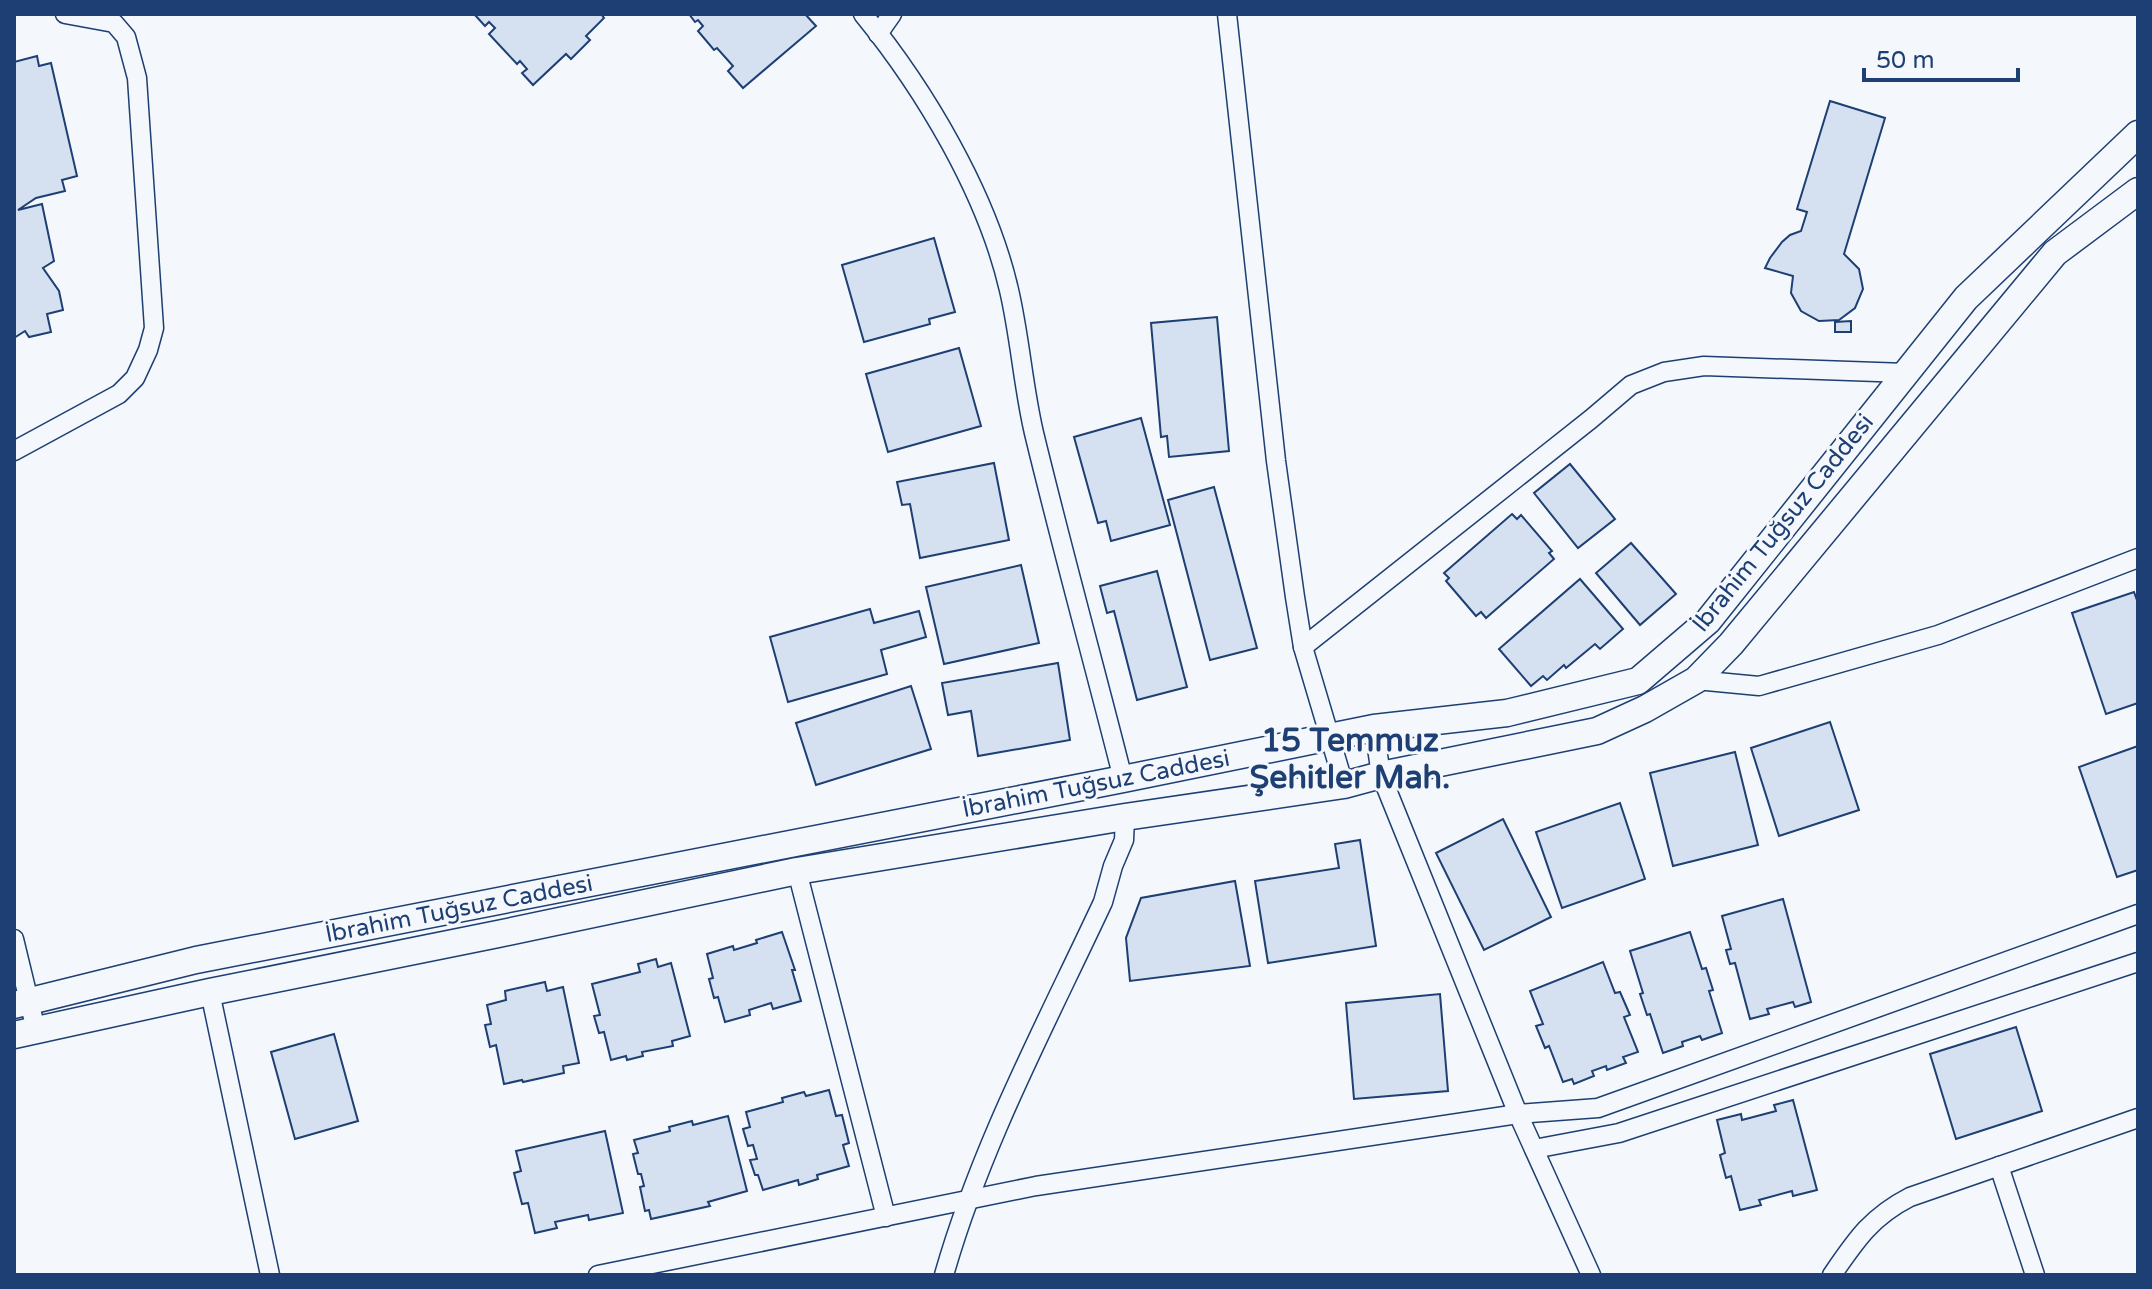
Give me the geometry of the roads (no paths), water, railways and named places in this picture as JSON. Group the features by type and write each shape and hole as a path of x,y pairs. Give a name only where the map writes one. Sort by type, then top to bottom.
{"street":[{"path":"14,451 119,394 135,378 154,328 137,78 126,37 114,23 65,14"},
{"path":"863,14 939,124 966,173 995,243 1009,290 1034,430 1123,779"},
{"path":"878,34 892,14"},
{"path":"1227,14 1276,461 1303,647 1344,785"},
{"name":"İbrahim Tuğsuz Caddesi","path":"21,1003 212,957 1374,728 1507,713 1638,681 1708,621 1966,298 2138,134"},
{"name":"İbrahim Tuğsuz Caddesi","path":"25,1032 797,871 1125,817 1344,785 1597,731 1645,709 1696,680 1731,644 2055,253 2138,191"},
{"path":"1303,647 1631,385 1664,372 1704,366 1906,373"},
{"path":"1696,680 1759,686 1938,635 2138,558"},
{"path":"1374,728 1381,775 1518,1114 1591,1275"},
{"path":"944,1275 969,1200 1003,1117 1103,902 1124,840 1125,817"},
{"path":"797,871 886,1217"},
{"path":"598,1275 1051,1184 1518,1114 1598,1108 2138,914"},
{"path":"14,939 25,1032"},
{"path":"1534,1149 1619,1133 2138,962"},
{"path":"210,992 270,1275"},
{"path":"1832,1275 1871,1222 1910,1197 2138,1118"},
{"path":"1999,1166 2035,1275"}],"district":[{"name":"15 Temmuz Şehitler Mah.","path":"1350,760"}]}
